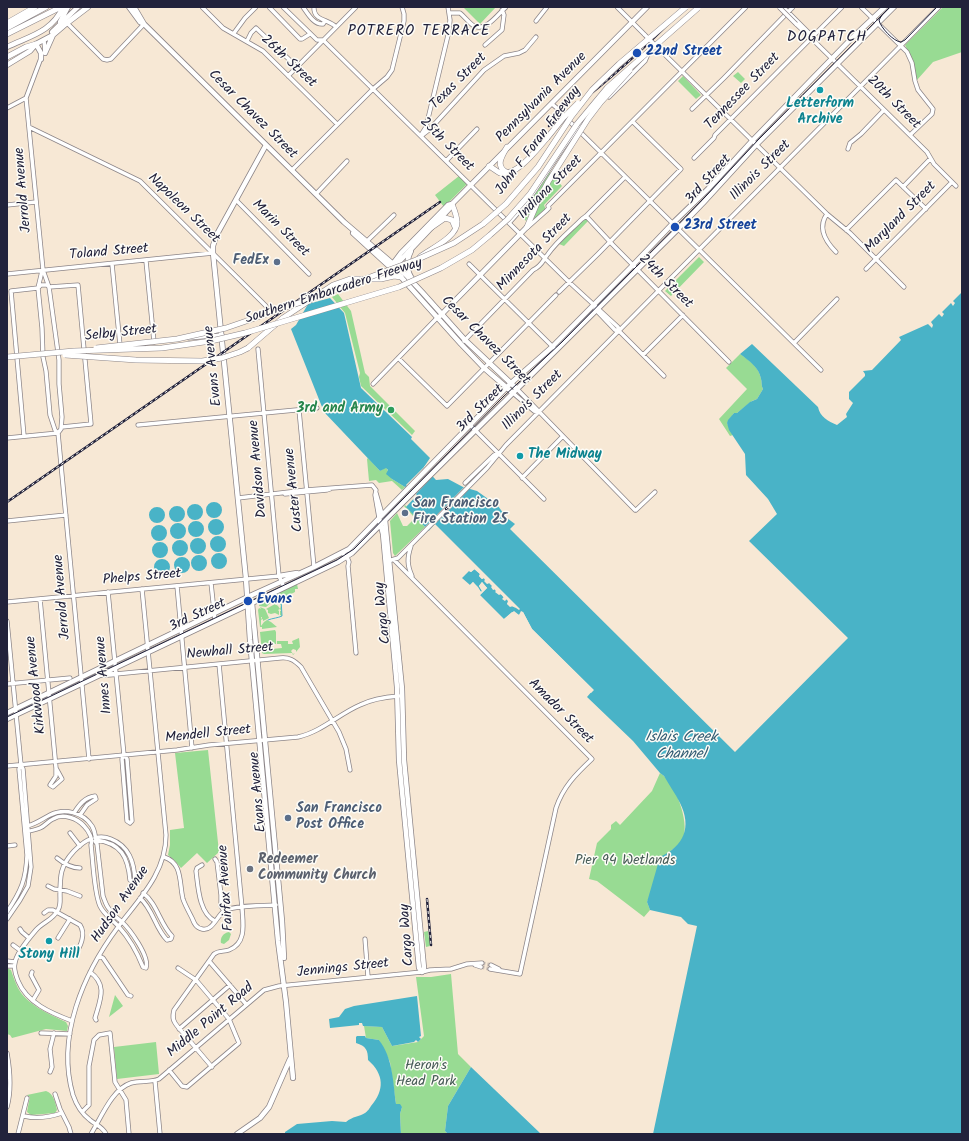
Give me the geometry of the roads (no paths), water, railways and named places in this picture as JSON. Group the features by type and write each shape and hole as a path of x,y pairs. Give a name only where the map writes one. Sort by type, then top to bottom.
{"highway":[{"path":"7,23 35,7"},
{"path":"7,28 46,7"},
{"path":"7,34 62,7"},
{"name":"John F Foran Freeway","path":"352,284 443,249 464,238 483,224 502,208 531,176 571,117 601,82 619,64 686,7"},
{"path":"67,23 86,8"},
{"name":"Southern Embarcadero Freeway","path":"7,356 80,351 162,348 211,341 245,333 399,287 430,274 472,250 508,219 534,189 570,134 592,105 614,81 699,8"},
{"path":"7,57 26,46 36,44"},
{"path":"527,227 548,182 588,118 642,58"},
{"path":"489,166 500,172 507,173 514,171 564,117 601,82"},
{"path":"507,147 500,162 503,170 507,173"},
{"path":"416,260 428,250 446,240 455,229 458,224 452,204"},
{"path":"432,227 442,219 449,219 454,222 455,229"},
{"path":"376,279 385,274 393,266"},
{"path":"32,355 60,354 141,360 202,360 222,358 248,348 283,318 329,286 350,279 400,277"},
{"name":"Southern Embarcadero Freeway","path":"7,356 192,337 242,323 352,284"}],"main road":[{"path":"7,47 48,27 54,22 62,7"},
{"path":"58,27 68,7"},
{"path":"44,40 78,7"},
{"name":"Cesar Chavez Street","path":"128,7 140,22 144,24 292,170 344,222 352,232 422,292 461,344 484,368 508,386 517,389"},
{"name":"Cesar Chavez Street","path":"134,7 144,24"},
{"name":"Pennsylvania Avenue","path":"393,266 507,147 648,7"},
{"name":"3rd Street","path":"7,713 16,712 116,668 342,560 356,550 517,389 592,305 672,224 837,64 886,7"},
{"name":"3rd Street","path":"7,718 49,692 181,630 247,597 314,567 342,553 356,543 380,516 508,386 597,310 678,229 754,143 832,59 875,20 894,7"},
{"path":"7,65 30,51 36,44 53,35 67,23"},
{"path":"45,53 53,35"},
{"path":"36,44 41,53 41,59"},
{"name":"Evans Avenue","path":"247,597 213,254 214,242 266,145"},
{"name":"Pennsylvania Avenue","path":"393,266 401,253 448,205 452,204"},
{"name":"Indiana Street","path":"439,316 521,235 527,227"},
{"name":"Cesar Chavez Street","path":"366,243 380,253 393,266 400,277 489,364 513,393"},
{"path":"414,245 408,258 407,265 410,276 422,292"},
{"path":"380,253 393,258 401,253"},
{"name":"Cargo Way","path":"380,516 383,523 390,561 404,760 424,968 422,972"},
{"path":"280,576 303,572"},
{"path":"247,597 250,604"},
{"name":"Evans Avenue","path":"250,604 293,1078"},
{"path":"99,675 116,674"},
{"path":"70,678 79,678"},
{"path":"237,1134 260,1118 269,1107 290,1061 290,1051"}],"street":[{"name":"26th Street","path":"202,7 223,28 260,48 337,124"},
{"path":"206,11 209,7"},
{"path":"234,34 245,18 256,7"},
{"path":"269,7 300,39 310,34"},
{"name":"25th Street","path":"282,7 317,40 324,40 597,310 618,326 619,330 664,376"},
{"path":"303,7 316,22 322,24 325,21"},
{"path":"314,7 316,16 332,23 336,27"},
{"path":"288,76 356,7"},
{"path":"292,170 373,89 388,77 392,70 404,21 402,7"},
{"path":"421,136 426,127 450,25 450,13 448,7"},
{"path":"536,21 547,7"},
{"path":"617,7 826,214 846,230 904,287"},
{"name":"Indiana Street","path":"527,227 549,208 548,206 746,7"},
{"name":"20th Street","path":"779,7 927,152 930,159 956,186"},
{"name":"20th Street","path":"783,7 810,34 811,38"},
{"path":"692,109 793,7"},
{"name":"Tennessee Street","path":"694,158 842,7"},
{"path":"861,7 907,52 911,60 914,81 918,90 933,110 932,114 910,135"},
{"name":"Illinois Street","path":"390,561 398,558 427,529 487,468 498,454 538,412 939,7"},
{"path":"450,13 460,13 475,26 481,27 485,26 504,8"},
{"path":"485,45 502,30 504,8"},
{"path":"67,23 103,59 107,60 111,59 144,24"},
{"path":"247,41 251,33 256,28 297,67"},
{"name":"Texas Street","path":"421,136 430,129 484,70 504,56 519,53 525,50 536,37"},
{"path":"44,40 45,53"},
{"path":"508,223 537,190 577,129 597,107 605,101 645,61 648,54 656,46"},
{"name":"Jerrold Avenue","path":"45,53 41,59 26,98 43,270 49,287 58,351 62,425"},
{"path":"7,108 26,98"},
{"path":"552,104 821,370"},
{"path":"848,149 848,145 884,110"},
{"path":"398,358 447,406 489,364 681,169 633,122"},
{"name":"Napoleon Street","path":"29,127 139,181 266,306"},
{"path":"446,161 478,129"},
{"path":"903,186 930,159"},
{"path":"316,194 347,161"},
{"name":"Minnesota Street","path":"461,344 545,259 547,254 625,177"},
{"path":"846,230 896,180 926,209"},
{"name":"Maryland Street","path":"866,269 952,182"},
{"name":"Marin Street","path":"236,200 309,274"},
{"path":"7,205 36,202"},
{"path":"826,214 823,236 826,242 836,252"},
{"path":"366,243 394,215"},
{"name":"24th Street","path":"586,216 729,362"},
{"name":"Toland Street","path":"7,274 213,254"},
{"path":"146,261 154,342"},
{"path":"112,264 120,345"},
{"path":"468,264 554,348"},
{"name":"Jerrold Avenue","path":"43,270 38,288 42,328 42,352 46,371 50,414 55,430 58,433 74,596 79,678 82,683 89,759"},
{"path":"24,436 11,291 38,288 41,285 47,285 49,287 78,285 91,424 53,424"},
{"path":"794,343 837,299"},
{"path":"643,355 683,315"},
{"name":"Indiana Street","path":"373,384 439,316"},
{"name":"Selby Street","path":"22,355 222,335"},
{"name":"Davidson Avenue","path":"258,348 280,576 284,587"},
{"path":"7,356 14,356"},
{"name":"Cesar Chavez Street","path":"517,389 537,408 538,412"},
{"name":"Cesar Chavez Street","path":"513,393 534,411 538,412 636,510 655,492"},
{"path":"138,425 317,408"},
{"name":"Custer Avenue","path":"299,410 314,567"},
{"path":"7,438 58,433 62,425"},
{"path":"470,425 544,499"},
{"path":"522,478 563,436"},
{"name":"Illinois Street","path":"465,483 494,455 498,454"},
{"path":"238,498 370,485 374,486 376,490 376,494 374,496 380,516"},
{"path":"7,521 66,515"},
{"path":"412,544 407,561 413,579"},
{"path":"342,553 347,557 349,562 348,566 356,653"},
{"path":"342,560 348,566"},
{"name":"Amador Street","path":"390,561 413,579 592,759 569,782 556,808 520,974 490,967"},
{"name":"Phelps Street","path":"7,602 280,576"},
{"path":"211,583 215,620"},
{"path":"177,586 192,748"},
{"name":"Hudson Avenue","path":"106,1134 104,1130 86,1117 74,1098 70,1084 68,1045 72,1021 81,993 90,972 118,926 158,872 164,857 166,835 142,589"},
{"name":"Innes Avenue","path":"108,592 124,755 122,759 127,821 130,823 132,821 127,759 124,755"},
{"name":"Kirkwood Avenue","path":"40,599 56,762 56,768 56,776 50,784 53,787 62,779 56,768"},
{"path":"7,621 21,765 23,769 27,826 27,855 23,884 7,912"},
{"name":"Newhall Street","path":"116,674 255,660 283,658 293,660 300,667 333,720 344,744 350,770"},
{"name":"Fairfax Avenue","path":"212,1067 179,1029 172,1016 174,1010 216,952 230,949 237,945 241,940 243,928 219,664"},
{"path":"7,684 70,678"},
{"name":"Mendell Street","path":"7,766 89,759 303,736 367,702 384,697 400,696"},
{"path":"74,813 87,798 95,796 96,799 87,805 80,815"},
{"path":"27,826 36,823 54,813 62,812 80,815 92,825 95,835 94,839 104,900 109,909 122,922 141,948 147,964 146,968 142,967 136,951 118,926 104,912 98,900 91,845 94,839"},
{"path":"27,831 43,826 56,817 65,816 74,818 86,827 94,839 113,845 122,852 127,862 131,882 134,882 133,863 126,849 111,839 101,837 94,839 86,842 80,846 66,859 61,870 60,906 57,912 49,921 36,929 14,964 20,985 27,995 54,1014 72,1021"},
{"path":"7,919 28,886 31,867 27,831"},
{"path":"70,833 80,846"},
{"path":"7,846 15,845"},
{"path":"164,857 170,860 177,868 180,875 185,903 197,927 206,929 209,928 224,911 231,908 278,904"},
{"path":"57,858 64,863 80,868"},
{"path":"215,860 217,862 221,906 224,911"},
{"path":"202,865 197,868 196,871 199,896 208,916 215,921"},
{"path":"48,886 80,896"},
{"path":"140,898 146,904 162,935 167,940 171,939 172,936 165,930 148,896 143,893"},
{"path":"44,913 48,910 53,910 80,925 84,933 83,939 74,955"},
{"path":"58,938 70,919"},
{"path":"20,929 30,938"},
{"path":"365,939 368,977"},
{"path":"13,945 21,951"},
{"path":"99,956 103,958 128,995 131,996"},
{"path":"7,961 14,964"},
{"path":"209,961 246,1004"},
{"path":"7,966 14,964"},
{"name":"Jennings Street","path":"284,986 422,972 472,964 482,965"},
{"path":"169,1070 185,1088 239,1043 229,1019 196,980 178,968"},
{"path":"32,972 31,975 39,990 33,1000"},
{"path":"90,972 95,976 101,985 102,991 95,1018 96,1020"},
{"path":"179,1029 230,985"},
{"name":"Middle Point Road","path":"155,1081 264,990 270,987 284,986"},
{"path":"41,1033 70,1034"},
{"path":"50,1072 52,1067 50,1049 54,1033"},
{"path":"82,1112 89,1105 89,1066 94,1040 99,1035 110,1033 115,1082 126,1100 129,1134"},
{"path":"7,1053 10,1070 7,1107"},
{"path":"91,1134 114,1096 120,1090 133,1082 155,1081 160,1132 155,1134"},
{"path":"55,1094 71,1134"},
{"path":"18,1134 18,1129 24,1116 27,1098"},
{"path":"24,1116 53,1116 62,1113"}],"water":[{"name":"Islais Creek Channel","path":"962,292 962,1134 653,1134 697,926 688,924 681,917 650,910 647,902 660,857 675,847 684,835 684,812 680,803 664,776 633,741 587,697 593,690 532,629 523,612 519,615 512,612 504,619 480,595 487,588 482,582 479,586 482,591 481,592 473,582 470,585 462,578 469,571 471,572 474,569 480,574 479,576 482,579 484,578 488,584 489,582 493,586 493,590 494,589 502,596 505,601 506,599 509,601 507,604 516,608 435,525 429,531 406,507 417,495 407,486 405,487 386,474 388,470 386,468 380,471 324,412 291,329 296,325 308,304 330,298 344,313 361,388 412,437 411,439 430,458 424,467 436,480 448,479 463,487 477,491 498,506 507,518 515,524 510,529 735,752 848,638 749,541 777,514 768,499 746,475 745,454 729,430 727,423 734,413 737,413 750,402 757,399 763,389 758,371 740,354 752,344 818,407 823,416 837,425 847,417 846,414 853,403 849,399 849,392 865,376 863,371 872,370 901,340 899,337 928,324 932,328 933,325 931,322 939,314 942,317 944,314 942,312 951,303 953,306 955,303 953,301"},
{"path":"214,502 220,504 222,510 220,516 214,518 208,516 206,510 208,504"},
{"path":"195,504 201,506 203,512 201,518 195,520 189,518 187,512 189,506"},
{"path":"177,506 183,508 185,514 183,520 177,522 171,520 169,514 171,508"},
{"path":"157,507 163,509 165,515 163,521 157,523 151,521 149,515 151,509"},
{"path":"216,519 222,521 224,527 222,533 216,535 210,533 208,527 210,521"},
{"path":"196,521 202,523 204,529 202,535 196,537 190,535 188,529 190,523"},
{"path":"178,523 184,525 186,531 184,537 178,539 172,537 170,531 172,525"},
{"path":"159,525 165,527 167,533 165,539 159,541 153,539 151,533 153,527"},
{"path":"218,536 224,538 226,544 224,550 218,552 212,550 210,544 212,538"},
{"path":"198,538 204,540 206,546 204,552 198,554 192,552 190,546 192,540"},
{"path":"180,540 186,542 188,548 186,554 180,556 174,554 172,548 174,542"},
{"path":"160,542 166,544 168,550 166,556 160,558 154,556 152,550 154,544"},
{"path":"219,553 225,555 227,561 225,567 219,569 213,567 211,561 213,555"},
{"path":"199,555 205,557 207,563 205,569 199,571 193,569 191,563 193,557"},
{"path":"182,557 188,559 190,565 188,571 182,573 176,571 174,565 176,559"},
{"path":"162,559 168,561 170,567 168,573 162,575 156,573 154,567 156,561"},
{"path":"417,996 421,1036 419,1037 421,1039 418,1042 416,1040 414,1042 392,1046 382,1027 363,1026 362,1023 359,1023 359,1025 330,1028 329,1019 339,1017 345,1009 354,1006"},
{"path":"357,1036 365,1036 366,1038 379,1040 384,1047 392,1070 396,1104 400,1104 402,1107 400,1114 401,1134 285,1134 285,1132 297,1124 332,1121 346,1122 366,1112 376,1100 379,1094 381,1082 380,1076 368,1060 366,1049 356,1043"},
{"path":"471,1067 540,1133 448,1134 445,1131 448,1106"}],"waterway":[{"path":"268,620 282,616 281,599 284,597"}],"tunnel":[{"path":"482,963 491,965"},
{"path":"481,967 490,969"}],"tram line":[{"path":"7,717 337,560 354,549 503,397 562,342 706,196 758,140 890,7"},
{"path":"882,15 879,20 882,26 891,37 901,42 905,40 937,7"}],"railway":[{"path":"549,126 614,74 675,17"},
{"path":"7,502 440,202"},
{"path":"446,509 454,502"},
{"path":"427,899 431,945"}],"place":[{"name":"22nd Street","path":"637,53"},
{"name":"Letterform Archive","path":"820,90"},
{"name":"23rd Street","path":"675,227"},
{"name":"FedEx","path":"277,262"},
{"name":"3rd and Army","path":"391,410"},
{"name":"The Midway","path":"520,456"},
{"name":"San Francisco Fire Station 25","path":"405,513"},
{"name":"Evans","path":"248,601"},
{"name":"San Francisco Post Office","path":"288,818"},
{"name":"Redeemer Community Church","path":"250,869"},
{"name":"Stony Hill","path":"49,941"}],"district":[{"name":"POTRERO TERRACE","path":"419,32"},
{"name":"DOGPATCH","path":"827,38"}],"park label":[{"name":"Pier 94 Wetlands","path":"625,862"},
{"name":"Heron's Head Park","path":"426,1076"}]}
